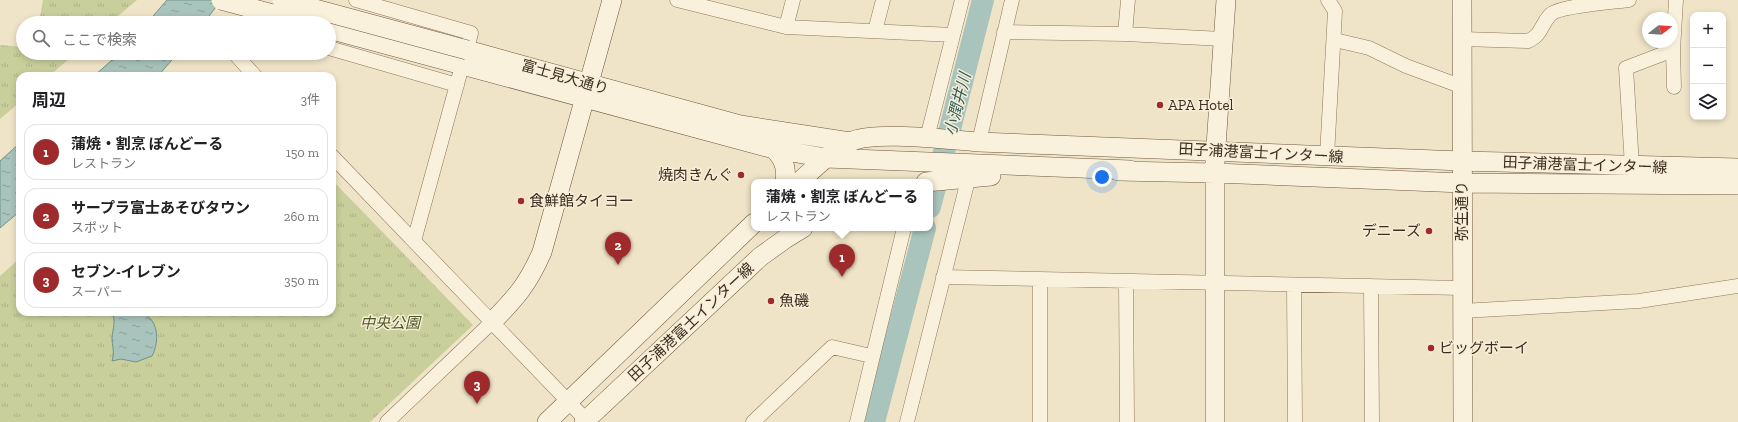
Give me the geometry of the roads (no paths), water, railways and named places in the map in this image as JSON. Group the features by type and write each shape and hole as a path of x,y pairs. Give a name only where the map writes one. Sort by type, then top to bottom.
{"street":[{"path":"221,0 280,16"},
{"name":"富士見大通り","path":"282,0 332,16"},
{"path":"356,0 472,32 414,241"},
{"path":"387,422 517,297 532,275 542,252 612,0"},
{"path":"677,0 703,3 786,28 953,35"},
{"path":"786,28 793,0"},
{"path":"875,31 883,0"},
{"path":"927,138 962,0"},
{"path":"979,142 1012,0"},
{"path":"1125,34 1128,0"},
{"path":"1216,422 1214,283 1215,151 1226,0"},
{"path":"1327,156 1335,40 1335,11 1328,0"},
{"name":"弥生通り","path":"1462,0 1463,422"},
{"path":"1462,39 1528,41 1537,37 1550,15 1564,9 1629,0"},
{"path":"1674,87 1673,50 1676,0"},
{"name":"富士見大通り","path":"336,17 464,58 587,91 740,125 850,142"},
{"name":"富士見大通り","path":"336,31 464,58"},
{"path":"1004,32 1125,34 1223,39"},
{"path":"1335,40 1369,48 1406,66 1463,87"},
{"path":"336,50 457,85"},
{"path":"1632,166 1626,68 1673,50"},
{"path":"241,60 251,72"},
{"name":"富士見大通り","path":"587,91 774,150 826,158 1130,170"},
{"name":"田子浦港富士インター線","path":"802,179 826,158 850,142 864,136 1462,161 1738,168"},
{"path":"774,150 782,157 786,173 785,179"},
{"path":"336,160 586,421"},
{"name":"田子浦港富士インター線","path":"933,181 969,176 1130,170 1462,182 1738,185"},
{"path":"907,422 969,176"},
{"name":"田子浦港富士インター線","path":"547,422 751,226"},
{"name":"田子浦港富士インター線","path":"586,421 760,257 798,231"},
{"path":"857,422 871,356 903,231"},
{"path":"943,277 1462,288"},
{"path":"1040,280 1040,422"},
{"path":"1126,282 1127,422"},
{"path":"1294,285 1295,422"},
{"path":"1371,286 1372,422"},
{"path":"1462,311 1639,301 1738,286"},
{"path":"753,422 832,347 871,356"}],"water":[{"path":"167,0 221,0 209,16 153,16"},
{"path":"112,60 172,60 161,72 99,72"},
{"path":"16,147 16,214 0,228 0,161"},
{"path":"113,316 148,316 150,318 154,324 157,337 155,350 152,356 136,362 121,359 112,361"}],"waterway":[{"name":"小潤井川","path":"933,195 983,0"},
{"name":"小潤井川","path":"874,422 924,231"}],"place":[{"name":"APA Hotel","path":"1160,105"},
{"name":"焼肉きんぐ","path":"741,175"},
{"name":"食鮮館タイヨー","path":"521,201"},
{"name":"デニーズ","path":"1429,231"},
{"name":"サープラ富士あそびタウン","path":"618,265"},
{"name":"蒲焼・割烹 ぼんどーる","path":"842,277"},
{"name":"魚磯","path":"771,301"},
{"name":"ビッグボーイ","path":"1431,348"},
{"name":"セブン-イレブン","path":"477,404"}],"park label":[{"name":"中央公園","path":"390,323"}]}
